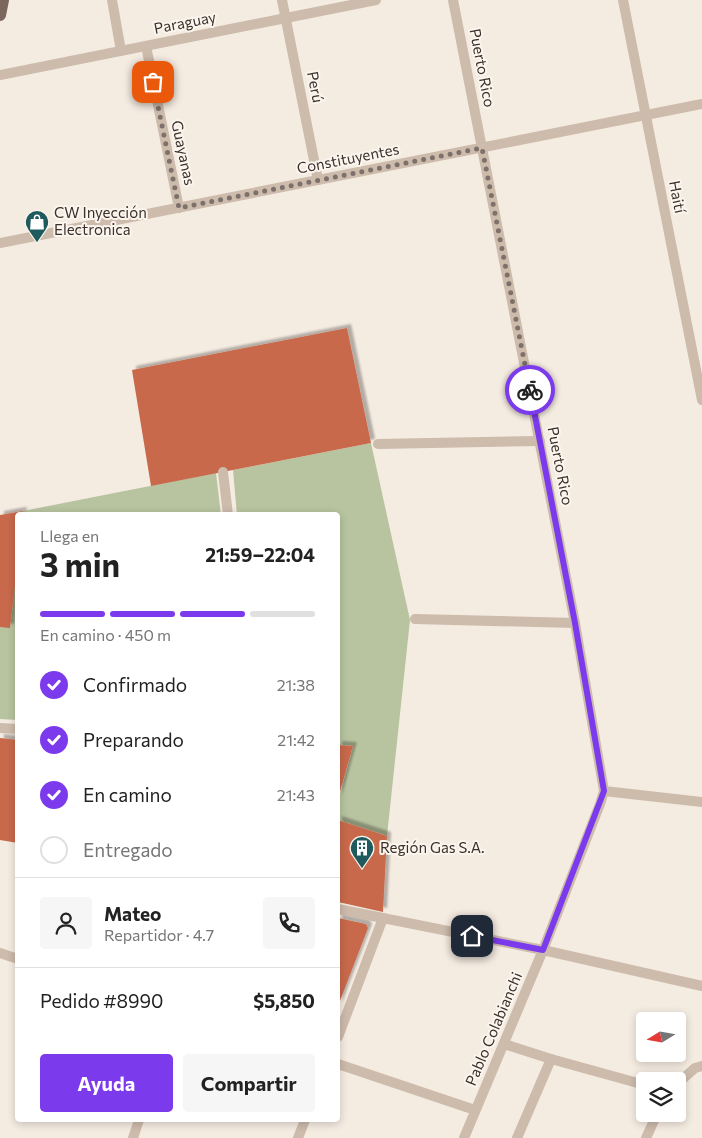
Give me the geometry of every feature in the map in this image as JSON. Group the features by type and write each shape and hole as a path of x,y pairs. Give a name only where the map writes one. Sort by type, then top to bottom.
{"main road":[{"path":"0,16 3,0"}],"street":[{"path":"112,0 121,51"},
{"name":"Perú","path":"282,0 318,180"},
{"name":"Paraguay","path":"0,75 376,0"},
{"name":"Puerto Rico","path":"453,0 575,623 604,791"},
{"name":"Haití","path":"623,0 702,400"},
{"name":"Guayanas","path":"146,46 179,208"},
{"name":"Constituyentes","path":"0,243 702,104"},
{"path":"378,444 540,441"},
{"path":"222,472 228,512"},
{"path":"415,619 575,623"},
{"path":"0,728 15,729"},
{"path":"604,791 702,802"},
{"name":"Pablo Colabianchi","path":"464,1138 543,950 604,791"},
{"path":"340,909 543,950 702,986"},
{"path":"340,1032 383,918"},
{"path":"0,953 15,958"},
{"path":"504,1044 636,1083"},
{"path":"517,1138 551,1059"},
{"path":"340,1065 476,1110"},
{"path":"686,1076 695,1068 702,1066"},
{"path":"133,1138 138,1122"},
{"path":"298,1138 304,1122"},
{"path":"646,1138 653,1122"}],"green space":[{"path":"371,443 410,620 387,836 340,821 340,794 353,746 340,745 340,512 237,512 233,470"},
{"path":"216,473 221,512 23,512"},
{"path":"15,579 15,720 0,719 0,627 10,627"}],"building":[{"path":"347,328 371,443 151,486 132,370"},
{"path":"15,512 15,586 10,628 0,627 0,515"},
{"path":"0,738 15,740 15,842 0,840"},
{"path":"340,745 353,746 340,792"},
{"name":"Región Gas S.A.","path":"340,821 387,836 383,912 340,902"},
{"path":"340,918 366,924 368,928 340,1001"}],"way so far":[{"path":"153,82 179,208 482,148 530,390"}],"place":[{"name":"CW Inyección Electronica","path":"37,243"},
{"name":"Región Gas S.A.","path":"362,869"}],"route":[{"path":"472,936 543,950 604,791 575,623 530,390"}]}
